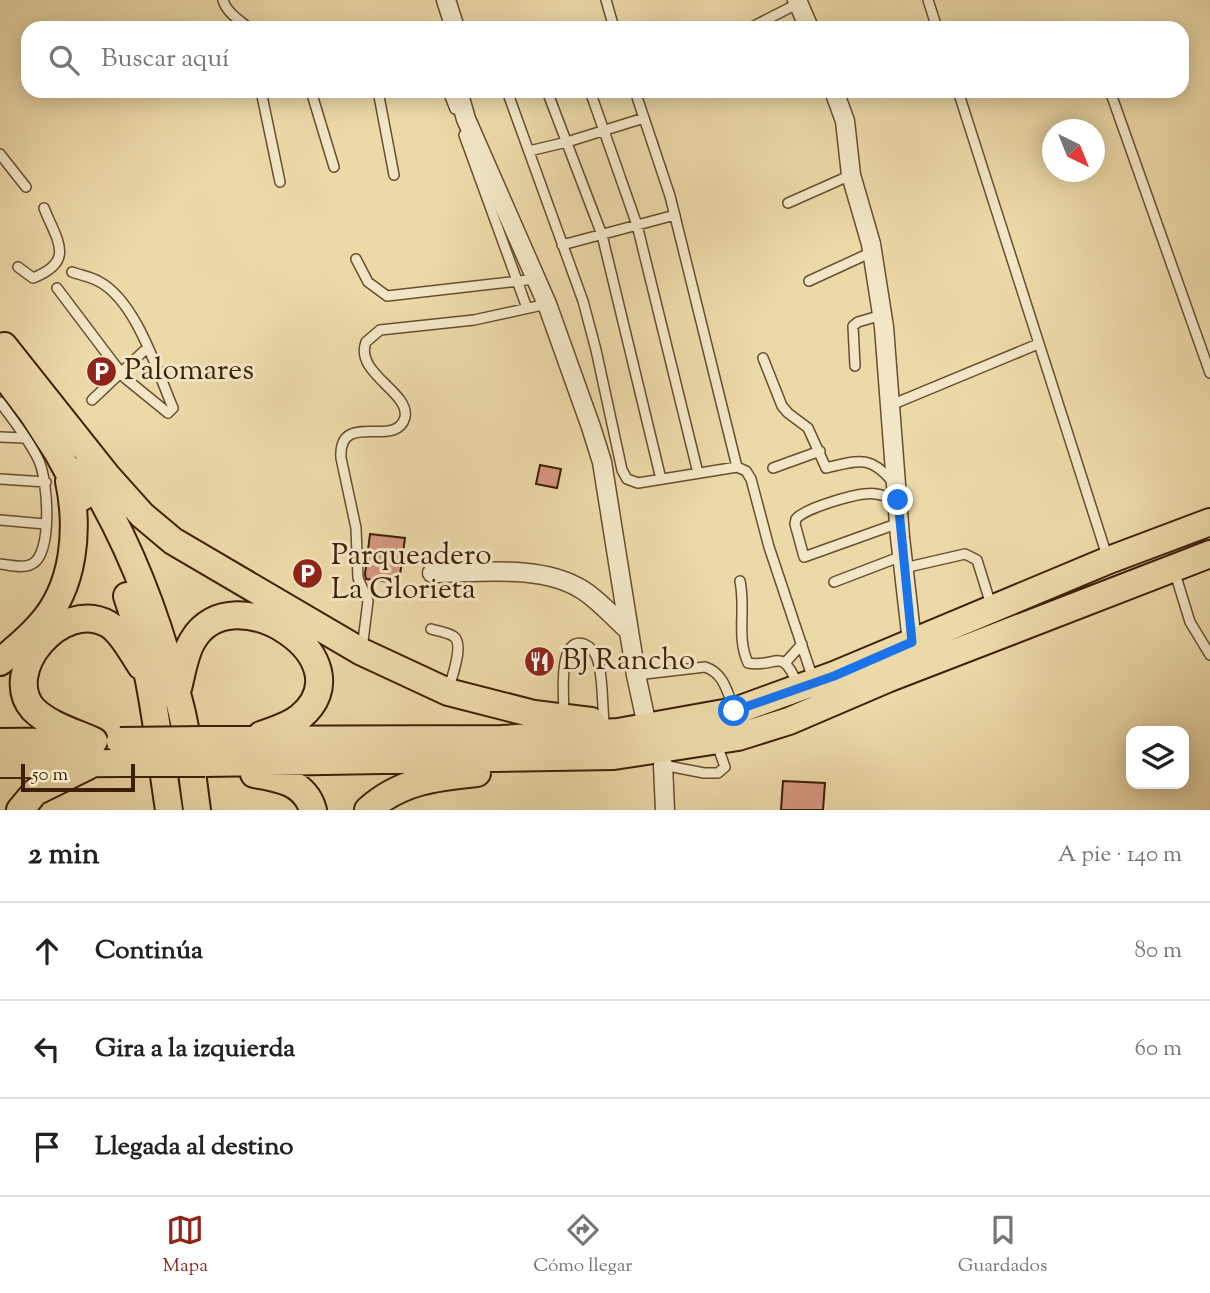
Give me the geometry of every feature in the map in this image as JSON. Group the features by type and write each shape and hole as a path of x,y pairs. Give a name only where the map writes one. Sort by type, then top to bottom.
{"main road":[{"path":"1,352 108,477 160,532 362,652 448,692 506,708 564,718 654,724"},
{"path":"1,352 33,414 74,514 69,569 52,610 41,625 10,650"},
{"path":"1,352 105,503 158,628 177,693 197,810"},
{"path":"56,475 101,531 138,627 169,810"},
{"path":"250,739 501,739 618,733 654,724 734,711 807,686 1108,560 1210,522"},
{"path":"368,810 405,785 445,777 519,771 587,773 663,765 789,721 887,679 1210,554"},
{"path":"177,693 193,639 205,626 219,618 235,614 275,624 298,640 317,664 320,682 313,703 299,718 250,739 205,751"},
{"path":"108,752 54,724 31,708 22,682 24,670 37,643 49,631 65,624 78,619 96,619 110,625 148,675"},
{"path":"0,742 108,752"},
{"path":"0,764 108,752 614,756 729,743"},
{"path":"205,751 222,770 282,779 301,789 313,810"},
{"path":"20,810 35,792 108,752"}],"street":[{"path":"446,0 453,21"},
{"path":"798,2 806,21"},
{"path":"460,98 527,281 547,303 573,371 601,462 636,675 654,724"},
{"path":"837,98 845,121 851,175 864,214 883,315 891,405 892,489 899,523 912,642"},
{"path":"432,573 538,573 582,589 629,631"},
{"path":"663,765 665,810"}],"lane":[{"path":"223,0 232,15 240,21"},
{"path":"606,0 612,21"},
{"path":"928,0 935,21"},
{"path":"763,21 798,2"},
{"path":"263,98 281,182"},
{"path":"313,98 334,167"},
{"path":"379,98 394,175"},
{"path":"451,98 527,281 527,308"},
{"path":"510,98 583,301 622,470 627,479 638,483 737,467 746,471 751,479 769,547 802,644 807,686"},
{"path":"550,98 602,235 661,479"},
{"path":"592,98 637,225 698,473"},
{"path":"637,98 675,215 737,467"},
{"path":"960,98 1108,560"},
{"path":"1112,98 1210,373"},
{"path":"529,150 604,132 644,118"},
{"path":"0,155 26,187"},
{"path":"788,203 851,175"},
{"path":"19,267 33,278 46,273 59,260 61,251 44,208"},
{"path":"562,245 675,215"},
{"path":"809,281 872,252"},
{"path":"356,258 368,282 387,296 527,281"},
{"path":"57,288 121,373 168,413 171,411 173,408 137,323 107,287 97,280 72,272"},
{"path":"362,652 368,601 358,578 356,528 340,452 344,441 360,430 396,430 405,414 403,405 369,364 364,353 366,342 380,330 474,320 547,303"},
{"path":"855,366 853,326 883,315"},
{"path":"891,405 1038,344"},
{"path":"92,400 148,347"},
{"path":"763,358 782,407 808,428 826,468 862,460 871,462 892,489 799,514 795,524 804,557 899,523"},
{"path":"0,402 39,460 56,475"},
{"path":"0,437 24,438"},
{"path":"773,468 820,451"},
{"path":"0,479 56,475"},
{"path":"0,564 24,567 34,563 42,554 47,495 56,475"},
{"path":"0,520 45,524"},
{"path":"835,582 903,562 965,554 977,560 992,608"},
{"path":"1174,569 1190,622 1210,654"},
{"path":"740,581 744,598 740,634 743,653 748,663 778,660 790,666 807,686"},
{"path":"431,629 454,636 457,640 459,648 448,692"},
{"path":"564,718 565,658 569,648 575,644 585,644 593,650 598,662 604,721"},
{"path":"785,663 802,644"},
{"path":"636,675 705,667 714,670 722,678 734,711"}],"building":[{"path":"540,465 561,469 557,488 536,484"},
{"path":"370,534 405,538 399,583 366,579"},
{"path":"783,781 825,783 823,810 781,810"}],"place":[{"name":"Palomares","path":"101,371"},
{"name":"Parqueadero La Glorieta","path":"308,573"},
{"name":"BJ Rancho","path":"539,661"}],"route":[{"path":"734,711 834,676 912,642 898,500"}]}
